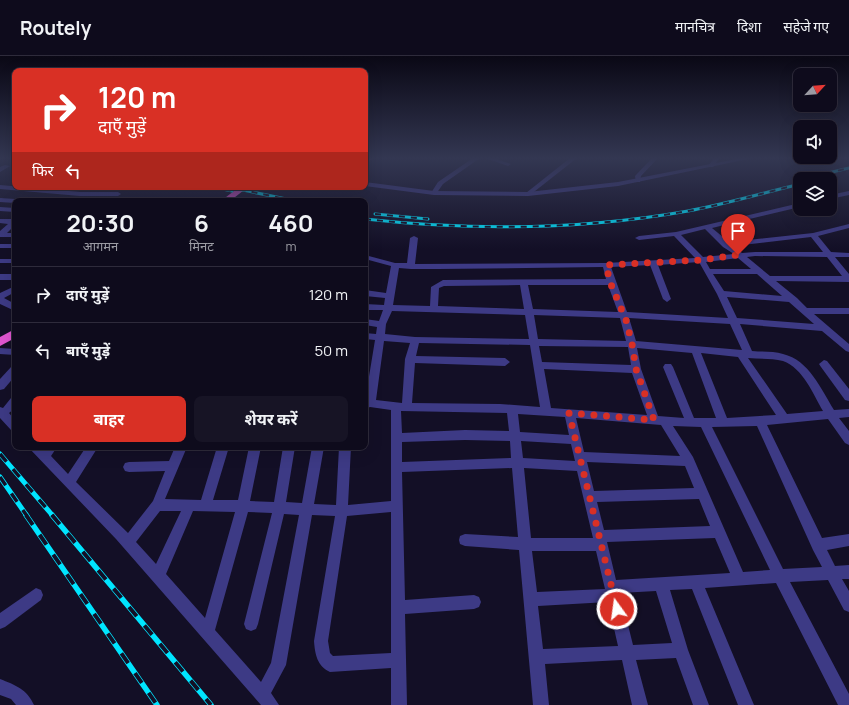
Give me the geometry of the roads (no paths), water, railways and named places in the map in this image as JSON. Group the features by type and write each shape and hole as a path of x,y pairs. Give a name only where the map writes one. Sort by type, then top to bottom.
{"highway":[{"path":"221,198 230,190"},
{"path":"229,198 240,190"},
{"path":"0,335 12,328"},
{"path":"0,342 12,335"}],"street":[{"path":"394,188 434,193 528,194 576,188"},
{"path":"434,193 437,188"},
{"path":"528,194 535,188"},
{"path":"59,190 116,198"},
{"path":"837,196 849,193"},
{"path":"0,200 12,201"},
{"path":"639,238 676,234 793,207"},
{"path":"0,209 12,210"},
{"path":"0,221 12,221"},
{"path":"0,235 12,224"},
{"path":"726,245 813,235 849,226"},
{"path":"707,227 766,279 794,300 805,312 847,345"},
{"path":"676,234 701,260 721,294 735,321 745,354 784,419"},
{"path":"0,235 12,235"},
{"path":"813,235 849,278"},
{"path":"411,267 414,238"},
{"path":"0,246 12,246"},
{"path":"368,258 395,265 411,267 606,265 701,260 738,255 849,255"},
{"path":"0,261 12,261"},
{"path":"653,263 668,299"},
{"path":"395,265 388,309 382,324 368,404 401,407 512,409 691,423 760,421 849,414"},
{"path":"606,265 610,282 622,315 626,320 636,369 659,420 689,462 739,579"},
{"path":"707,271 758,272"},
{"path":"0,277 12,277"},
{"path":"0,282 12,277"},
{"path":"766,279 849,278"},
{"path":"434,310 435,287 443,283 524,284 610,282"},
{"path":"524,284 546,411"},
{"path":"12,291 0,299 12,306"},
{"path":"368,293 390,296"},
{"path":"721,294 794,300"},
{"path":"368,307 622,315 735,321 824,328"},
{"path":"805,312 849,311"},
{"path":"368,322 382,324"},
{"path":"368,336 415,340 632,344 782,357 798,365 805,372 831,415 849,440"},
{"path":"399,705 396,438 410,359 415,340"},
{"path":"695,349 723,422"},
{"path":"0,351 12,352"},
{"path":"410,359 505,362"},
{"path":"824,364 849,397"},
{"path":"538,365 636,369"},
{"path":"668,367 691,423"},
{"path":"0,386 12,372"},
{"path":"8,407 12,418"},
{"path":"512,409 541,705"},
{"path":"569,413 640,705"},
{"path":"760,421 832,574 849,605"},
{"path":"704,422 779,575 846,705"},
{"path":"396,438 465,434 576,440"},
{"path":"69,483 90,450"},
{"path":"128,543 157,505 180,450"},
{"path":"206,504 222,450"},
{"path":"208,631 244,506 254,450"},
{"path":"251,624 278,508 288,450"},
{"path":"267,700 278,665 308,509 318,450"},
{"path":"345,450 342,511 321,641 324,659 330,664 398,660"},
{"path":"47,452 69,483 128,543 208,631 267,700"},
{"path":"396,467 581,462 689,462"},
{"path":"129,467 173,466"},
{"path":"590,497 702,493"},
{"path":"158,576 190,504"},
{"path":"157,505 206,504 342,511 397,506"},
{"path":"465,540 525,544 719,532"},
{"path":"818,545 849,540"},
{"path":"530,598 613,591 661,584 779,575 832,574 849,572"},
{"path":"696,582 746,705"},
{"path":"661,584 681,650 701,705"},
{"path":"0,622 36,595"},
{"path":"398,607 474,602"},
{"path":"536,657 681,650"},
{"path":"0,686 16,693 26,705"}],"railway":[{"path":"368,219 405,223 486,227 527,227 608,222 688,211 783,188"},
{"path":"227,190 232,191"},
{"path":"243,190 281,198"},
{"path":"375,214 428,219"},
{"path":"0,454 53,516"},
{"path":"0,477 27,516"},
{"path":"26,515 157,705"},
{"path":"52,515 211,705"}]}
